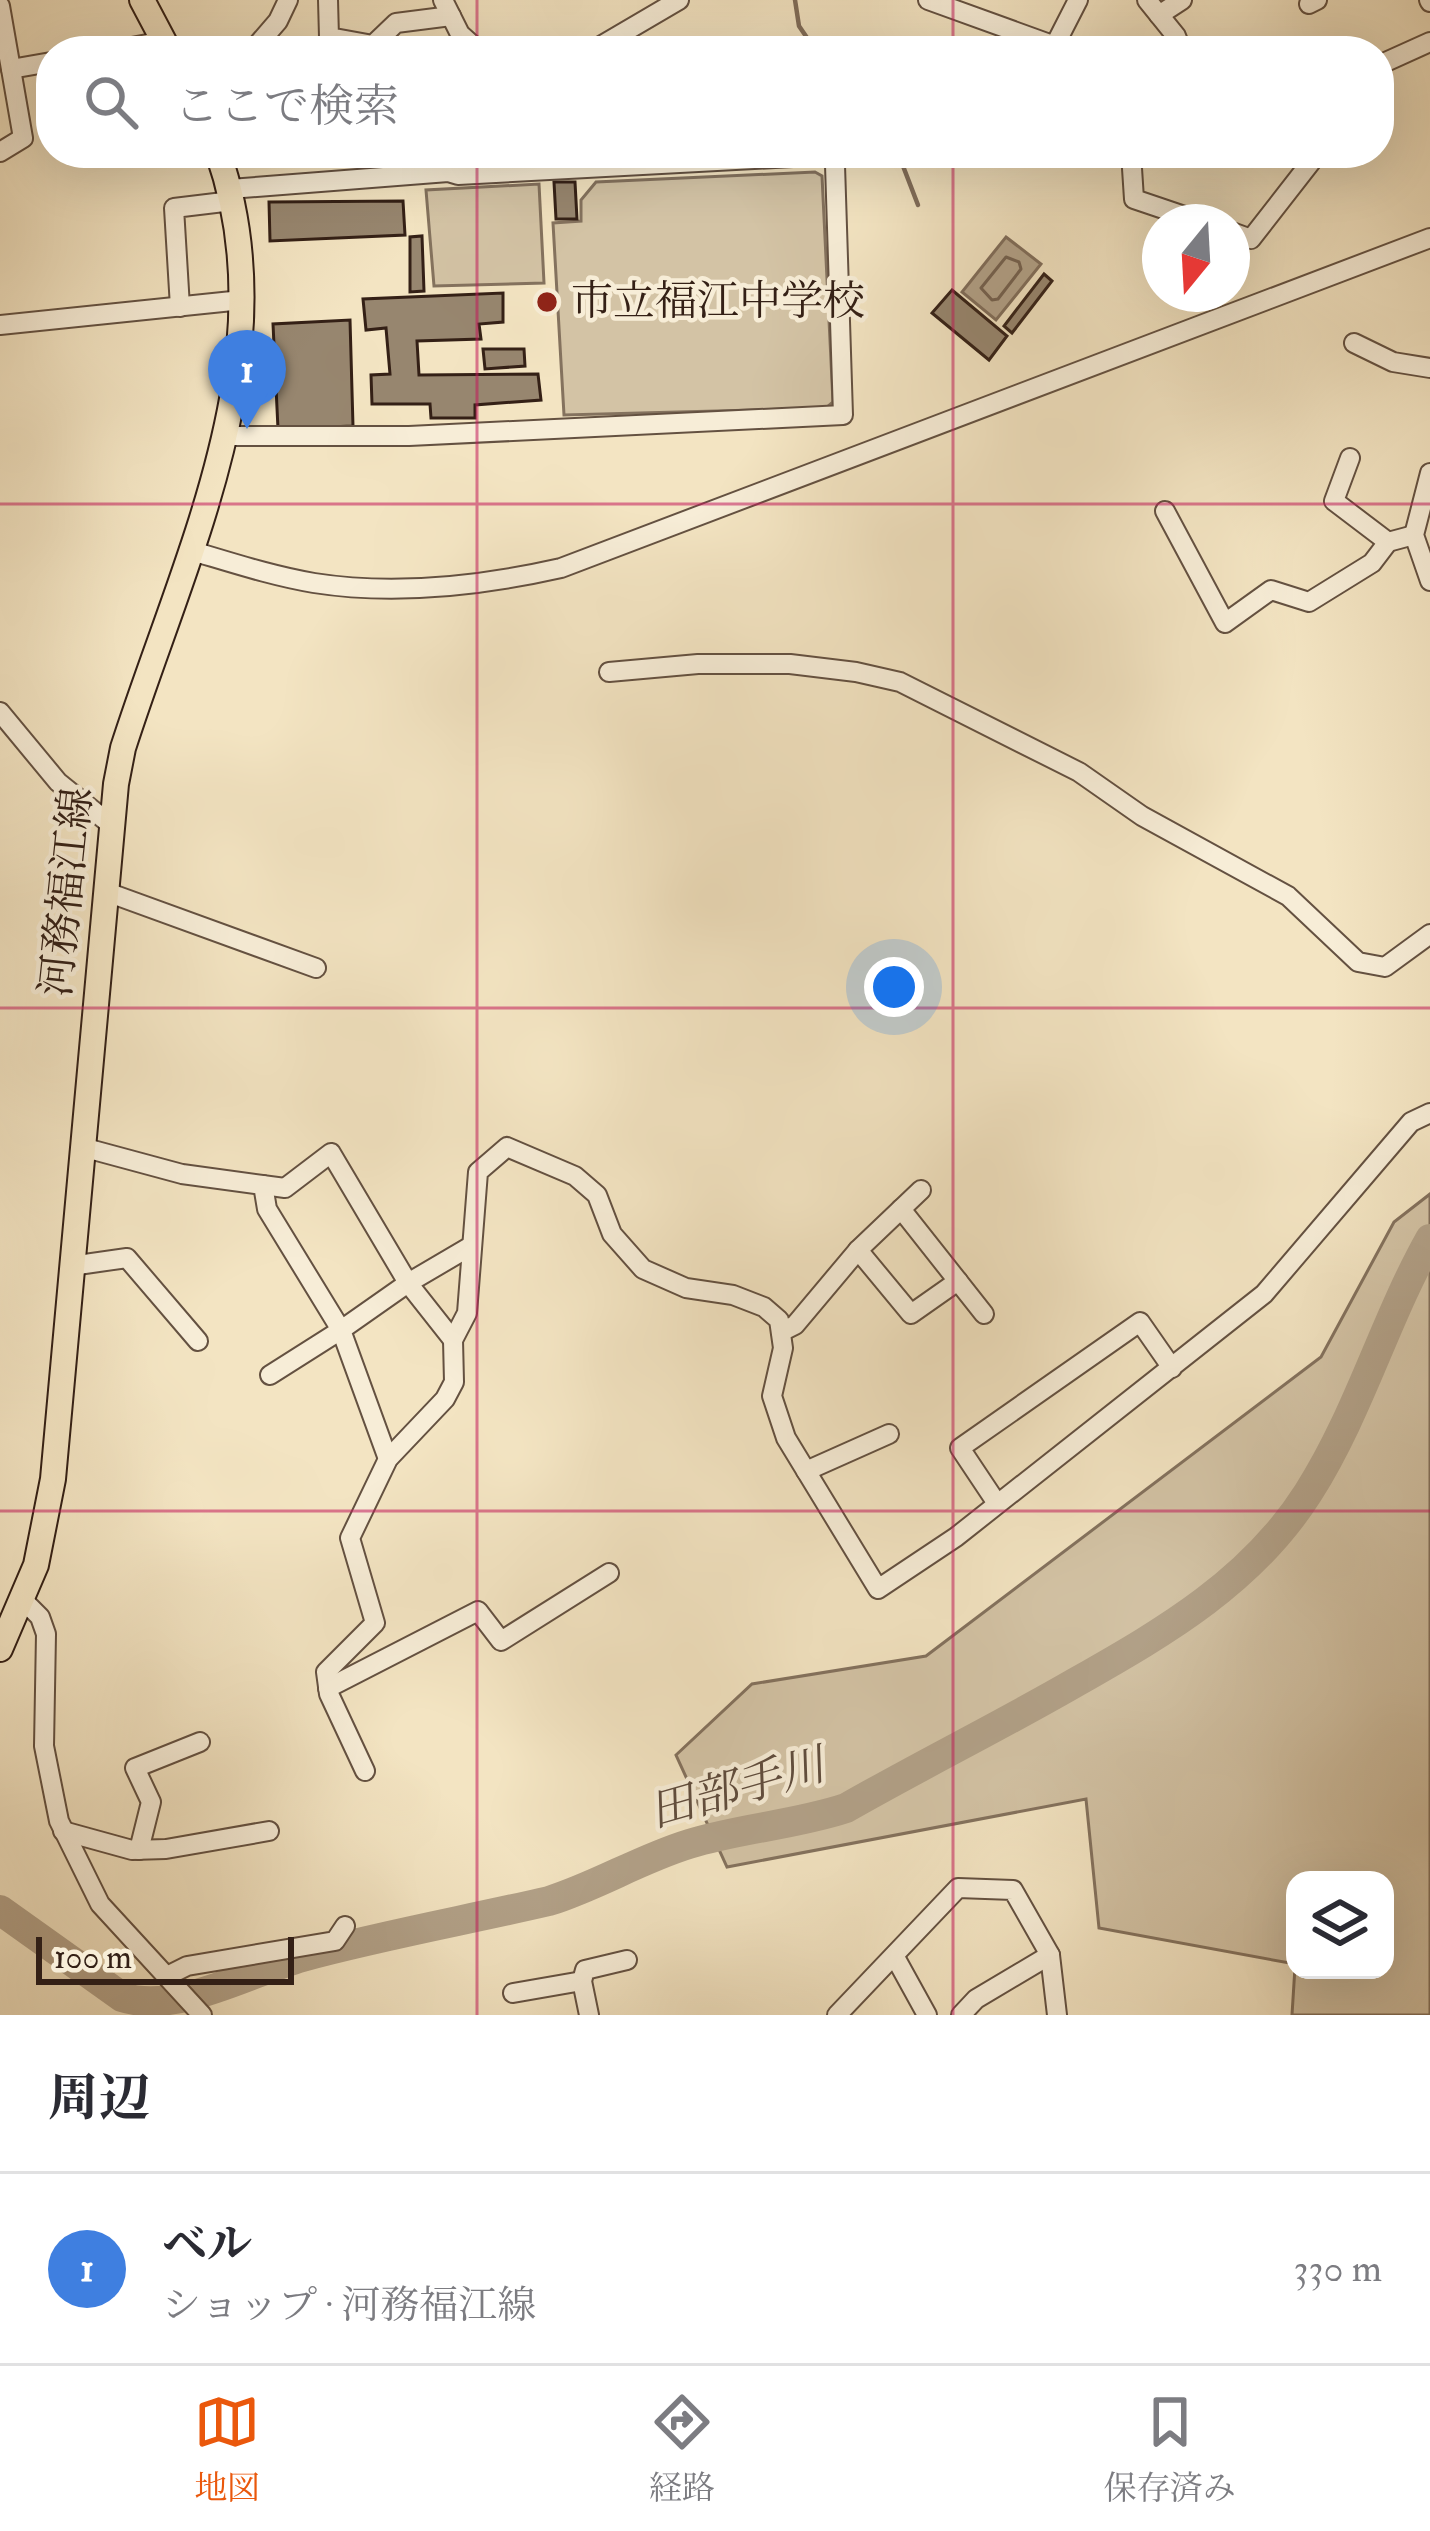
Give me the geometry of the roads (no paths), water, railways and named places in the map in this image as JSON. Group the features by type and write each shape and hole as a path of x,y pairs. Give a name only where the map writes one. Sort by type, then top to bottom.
{"main road":[{"path":"142,0 161,36"},
{"name":"河務福江線","path":"0,1647 24,1601 44,1538 53,1478 110,824 123,748 227,436 239,366 242,300 231,195 223,168"}],"street":[{"path":"265,36 288,0"},
{"path":"328,0 329,36"},
{"path":"618,36 680,0"},
{"path":"928,0 1031,36"},
{"path":"1066,36 1078,0"},
{"path":"1172,36 1153,8 1182,0"},
{"path":"0,6 23,138 0,152"},
{"path":"382,36 396,22 447,8 462,36"},
{"path":"1394,58 1430,42"},
{"path":"11,70 36,65"},
{"path":"179,307 174,208 231,195 459,168"},
{"path":"448,172 588,168"},
{"path":"227,436 409,436 843,415 835,168"},
{"path":"1132,168 1134,199 1149,204"},
{"path":"1250,238 1306,168"},
{"path":"189,550 315,583 357,587 491,584 561,568 1430,238"},
{"path":"0,326 242,300"},
{"path":"1354,344 1394,362 1430,368"},
{"path":"1349,458 1334,501 1388,542"},
{"path":"1430,473 1414,535 1430,581"},
{"path":"1166,512 1225,623 1271,590 1309,602 1372,563 1388,542 1414,535"},
{"path":"609,672 698,664 790,664 900,682 1079,772 1142,816 1288,896 1358,962 1384,967 1430,934"},
{"path":"0,712 58,782 110,824"},
{"path":"104,891 316,968"},
{"path":"364,1771 328,1688 326,1672 375,1623 350,1538 388,1460 445,1399 454,1382 453,1340 467,1313 478,1172 507,1147 574,1176 598,1195 612,1234 644,1269 686,1288 733,1294 764,1306 779,1320 783,1348 772,1396 787,1438 878,1588 956,1537 1264,1294 1411,1122 1430,1113"},
{"path":"82,1147 182,1174 285,1188 331,1153 408,1283 453,1340"},
{"path":"263,1185 267,1209 341,1330 388,1460"},
{"path":"781,1332 795,1325 858,1250 921,1190"},
{"path":"901,1209 984,1314"},
{"path":"270,1375 471,1246"},
{"path":"858,1250 911,1313 958,1281"},
{"path":"71,1266 127,1258 198,1341"},
{"path":"996,1502 961,1448 1141,1322 1172,1368"},
{"path":"806,1471 889,1435"},
{"path":"328,1688 478,1611 501,1641 609,1573"},
{"path":"24,1601 40,1617 46,1634 44,1746 63,1831 100,1904 201,2014"},
{"path":"139,1850 151,1802 135,1768 200,1742"},
{"path":"63,1831 139,1850 269,1831"},
{"path":"837,2015 958,1888 1013,1890 1050,1955 1057,2015"},
{"path":"172,1980 187,1966 335,1941 345,1926"},
{"path":"961,2015 976,1999 1050,1955"},
{"path":"896,1957 927,2015"},
{"path":"589,2015 582,1981 585,1970 627,1960"},
{"path":"513,1993 582,1981"}],"water":[{"path":"1006,237 1041,264 996,320 962,292"}],"waterway":[{"path":"795,0 799,26 806,36"},
{"path":"904,168 918,205"},
{"name":"田部手川","path":"0,1910 122,1997 166,2000 333,1949 549,1901 689,1844 846,1808 1143,1643 1205,1601 1261,1552 1286,1524 1326,1462 1430,1239"}],"place":[{"name":"市立福江中学校","path":"547,302"},
{"name":"ベル","path":"247,429"}]}
